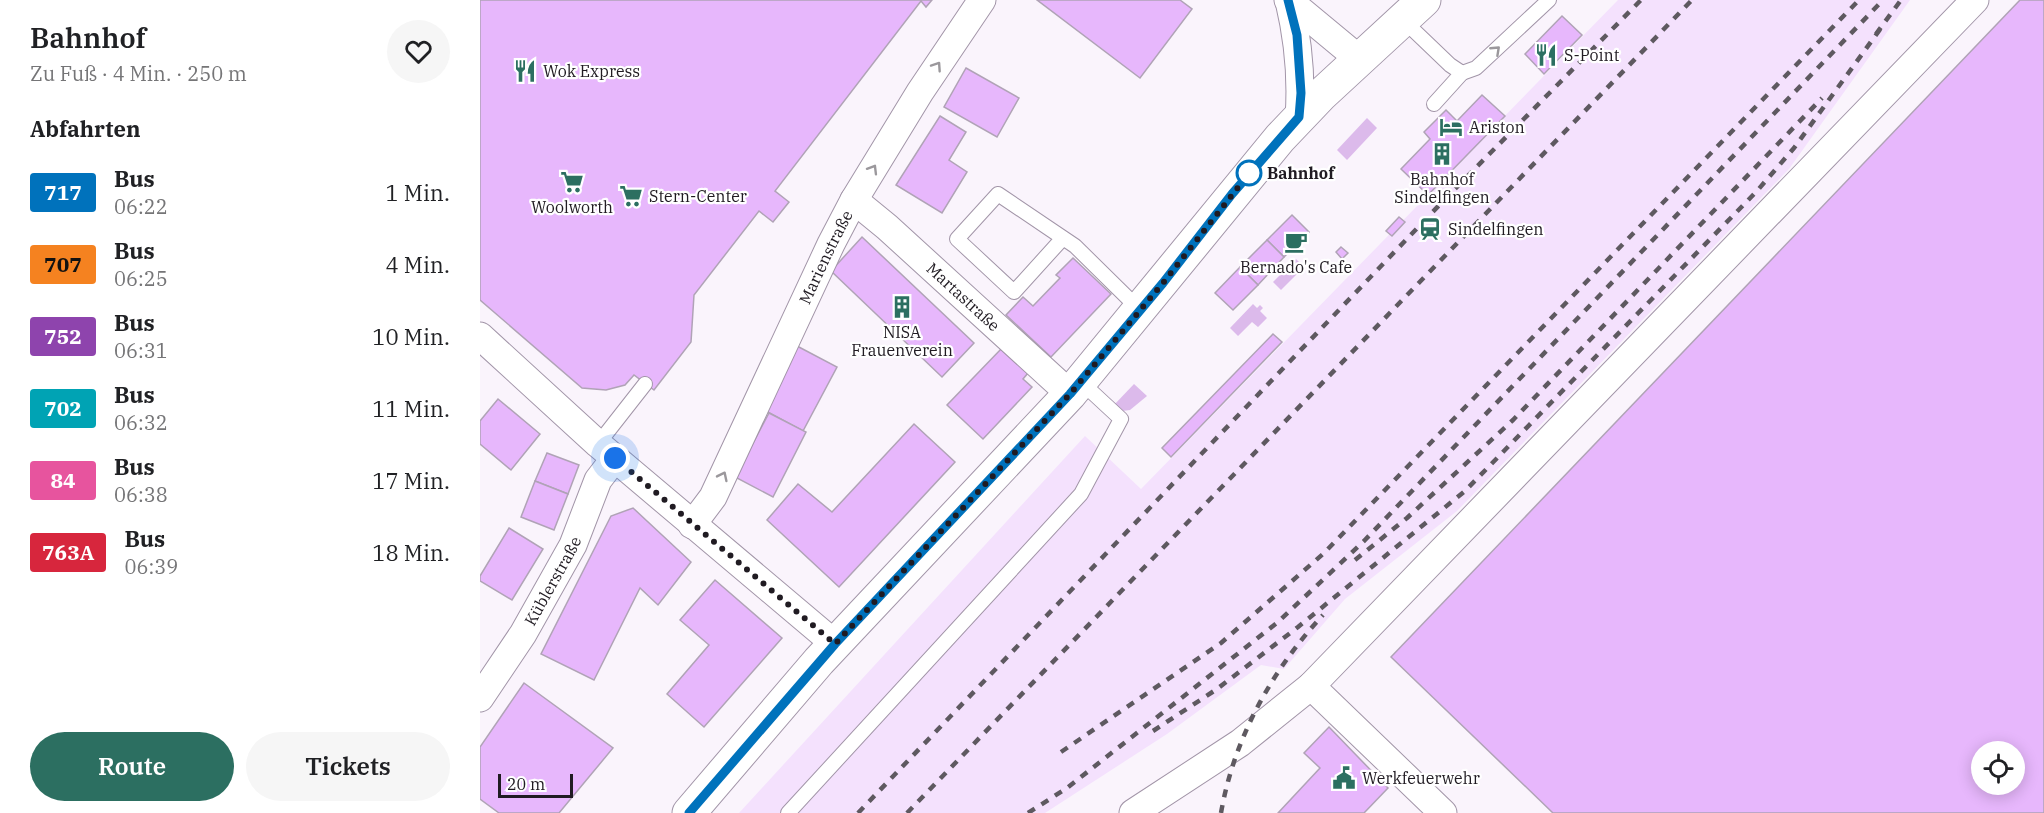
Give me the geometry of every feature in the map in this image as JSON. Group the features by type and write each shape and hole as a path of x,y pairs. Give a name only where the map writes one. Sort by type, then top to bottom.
{"main road":[{"path":"689,813 835,644 1075,388 1225,202 1299,117 1413,10"}],"street":[{"path":"1288,0 1359,59"},
{"path":"1288,0 1297,35 1301,93 1299,117"},
{"path":"1133,813 1240,743 1311,686 1975,0"},
{"name":"Marienstraße","path":"692,525 713,497 831,244 854,200 920,92 975,9"},
{"name":"Martastraße","path":"854,200 1075,388"},
{"path":"480,336 692,525 835,644"},
{"name":"Küblerstraße","path":"480,698 523,634 573,545 607,451"},
{"path":"1311,686 1443,813"}],"lane":[{"path":"1434,104 1462,73 1476,68 1549,0"},
{"path":"1413,10 1450,66 1462,73"},
{"path":"1064,238 1014,292 957,239 998,194 1064,238 1140,310"},
{"path":"607,451 645,384"},
{"path":"788,813 1081,494 1121,419 1075,388"}],"shaded area":[{"path":"1618,0 1910,0 1789,169 1457,511 1345,599 1284,669 1261,665 1167,734 1045,813 739,813 1085,436 1141,489"},
{"path":"1367,118 1377,128 1347,160 1337,150"},
{"path":"1296,259 1304,267 1281,290 1273,282"},
{"path":"1253,304 1257,308 1260,305 1263,308 1260,311 1267,318 1258,327 1252,322 1238,336 1230,328"},
{"path":"1134,384 1147,396 1130,410 1122,411 1114,405"}],"building":[{"name":"Stern-Center","path":"480,0 932,0 926,7 921,1 775,191 789,202 773,222 759,211 694,295 691,342 654,390 634,375 625,385 606,390 582,388 480,300"},
{"path":"1037,0 1180,0 1192,9 1140,78"},
{"path":"2020,0 2044,0 2044,813 1553,813 1391,657"},
{"path":"1562,16 1582,35 1544,74 1525,54"},
{"path":"966,68 1019,98 997,137 944,107"},
{"name":"Bahnhof Sindelfingen","path":"1482,95 1505,116 1428,195 1401,169 1430,139 1424,132 1446,110 1457,121"},
{"path":"940,116 966,132 949,160 967,172 942,213 896,185"},
{"path":"1292,215 1309,232 1284,257 1267,240"},
{"path":"1399,217 1405,222 1392,236 1386,231"},
{"name":"NISA Frauenverein","path":"862,237 974,343 942,377 831,271"},
{"path":"1267,240 1284,257 1258,285 1240,267"},
{"path":"1341,247 1348,253 1342,259 1336,252"},
{"path":"1073,258 1111,294 1051,357 1006,315 1023,297 1033,306 1060,278 1056,275"},
{"path":"1240,267 1258,285 1233,310 1215,293"},
{"path":"1273,334 1282,342 1171,457 1162,448"},
{"path":"797,346 837,367 803,431 764,410"},
{"path":"1002,348 1028,373 1023,379 1032,387 983,439 947,405"},
{"path":"498,399 540,434 511,470 480,444 480,421"},
{"path":"769,413 806,432 773,497 735,477"},
{"path":"914,424 955,462 839,587 767,520 798,484 832,512"},
{"path":"547,453 579,465 568,494 535,481"},
{"path":"535,481 568,494 554,530 521,517"},
{"path":"633,508 691,562 658,605 640,588 594,680 541,654 611,516"},
{"path":"509,528 543,549 512,600 480,581 480,576"},
{"path":"715,580 782,638 704,727 667,694 709,645 680,620"},
{"path":"524,683 613,748 559,813 499,813 480,799 480,747"},
{"name":"Werkfeuerwehr","path":"1329,727 1388,788 1364,813 1278,813 1320,768 1304,753"}],"railway":[{"path":"858,813 1447,197 1641,0"},
{"path":"907,813 1692,0"},
{"path":"1061,752 1221,643 1323,554 1859,0"},
{"path":"1028,813 1067,788 1278,622 1364,541 1883,0"},
{"path":"1876,34 1901,0"},
{"path":"1153,731 1217,689 1298,627 1465,491 1757,191 1794,148 1881,28"},
{"path":"1355,560 1407,518 1513,420 1822,98"},
{"path":"1221,813 1235,758 1258,706 1287,659 1323,615"}],"bus line":[{"name":"717","path":"689,813 835,644 1070,394 1163,283 1251,171 1299,117 1301,93 1297,35 1288,0"}],"place":[{"name":"S-Point","path":"1546,55"},
{"name":"Wok Express","path":"525,71"},
{"name":"Ariston","path":"1451,127"},
{"name":"Bahnhof Sindelfingen","path":"1442,154"},
{"name":"Bahnhof","path":"1249,173"},
{"name":"Woolworth","path":"572,182"},
{"name":"Stern-Center","path":"631,196"},
{"name":"Sindelfingen","path":"1430,229"},
{"name":"Bernado's Cafe","path":"1296,242"},
{"name":"NISA Frauenverein","path":"902,307"},
{"name":"Werkfeuerwehr","path":"1344,778"}],"route":[{"path":"615,458 721,550 835,644 1070,394 1163,283 1251,171 1249,173"}]}
